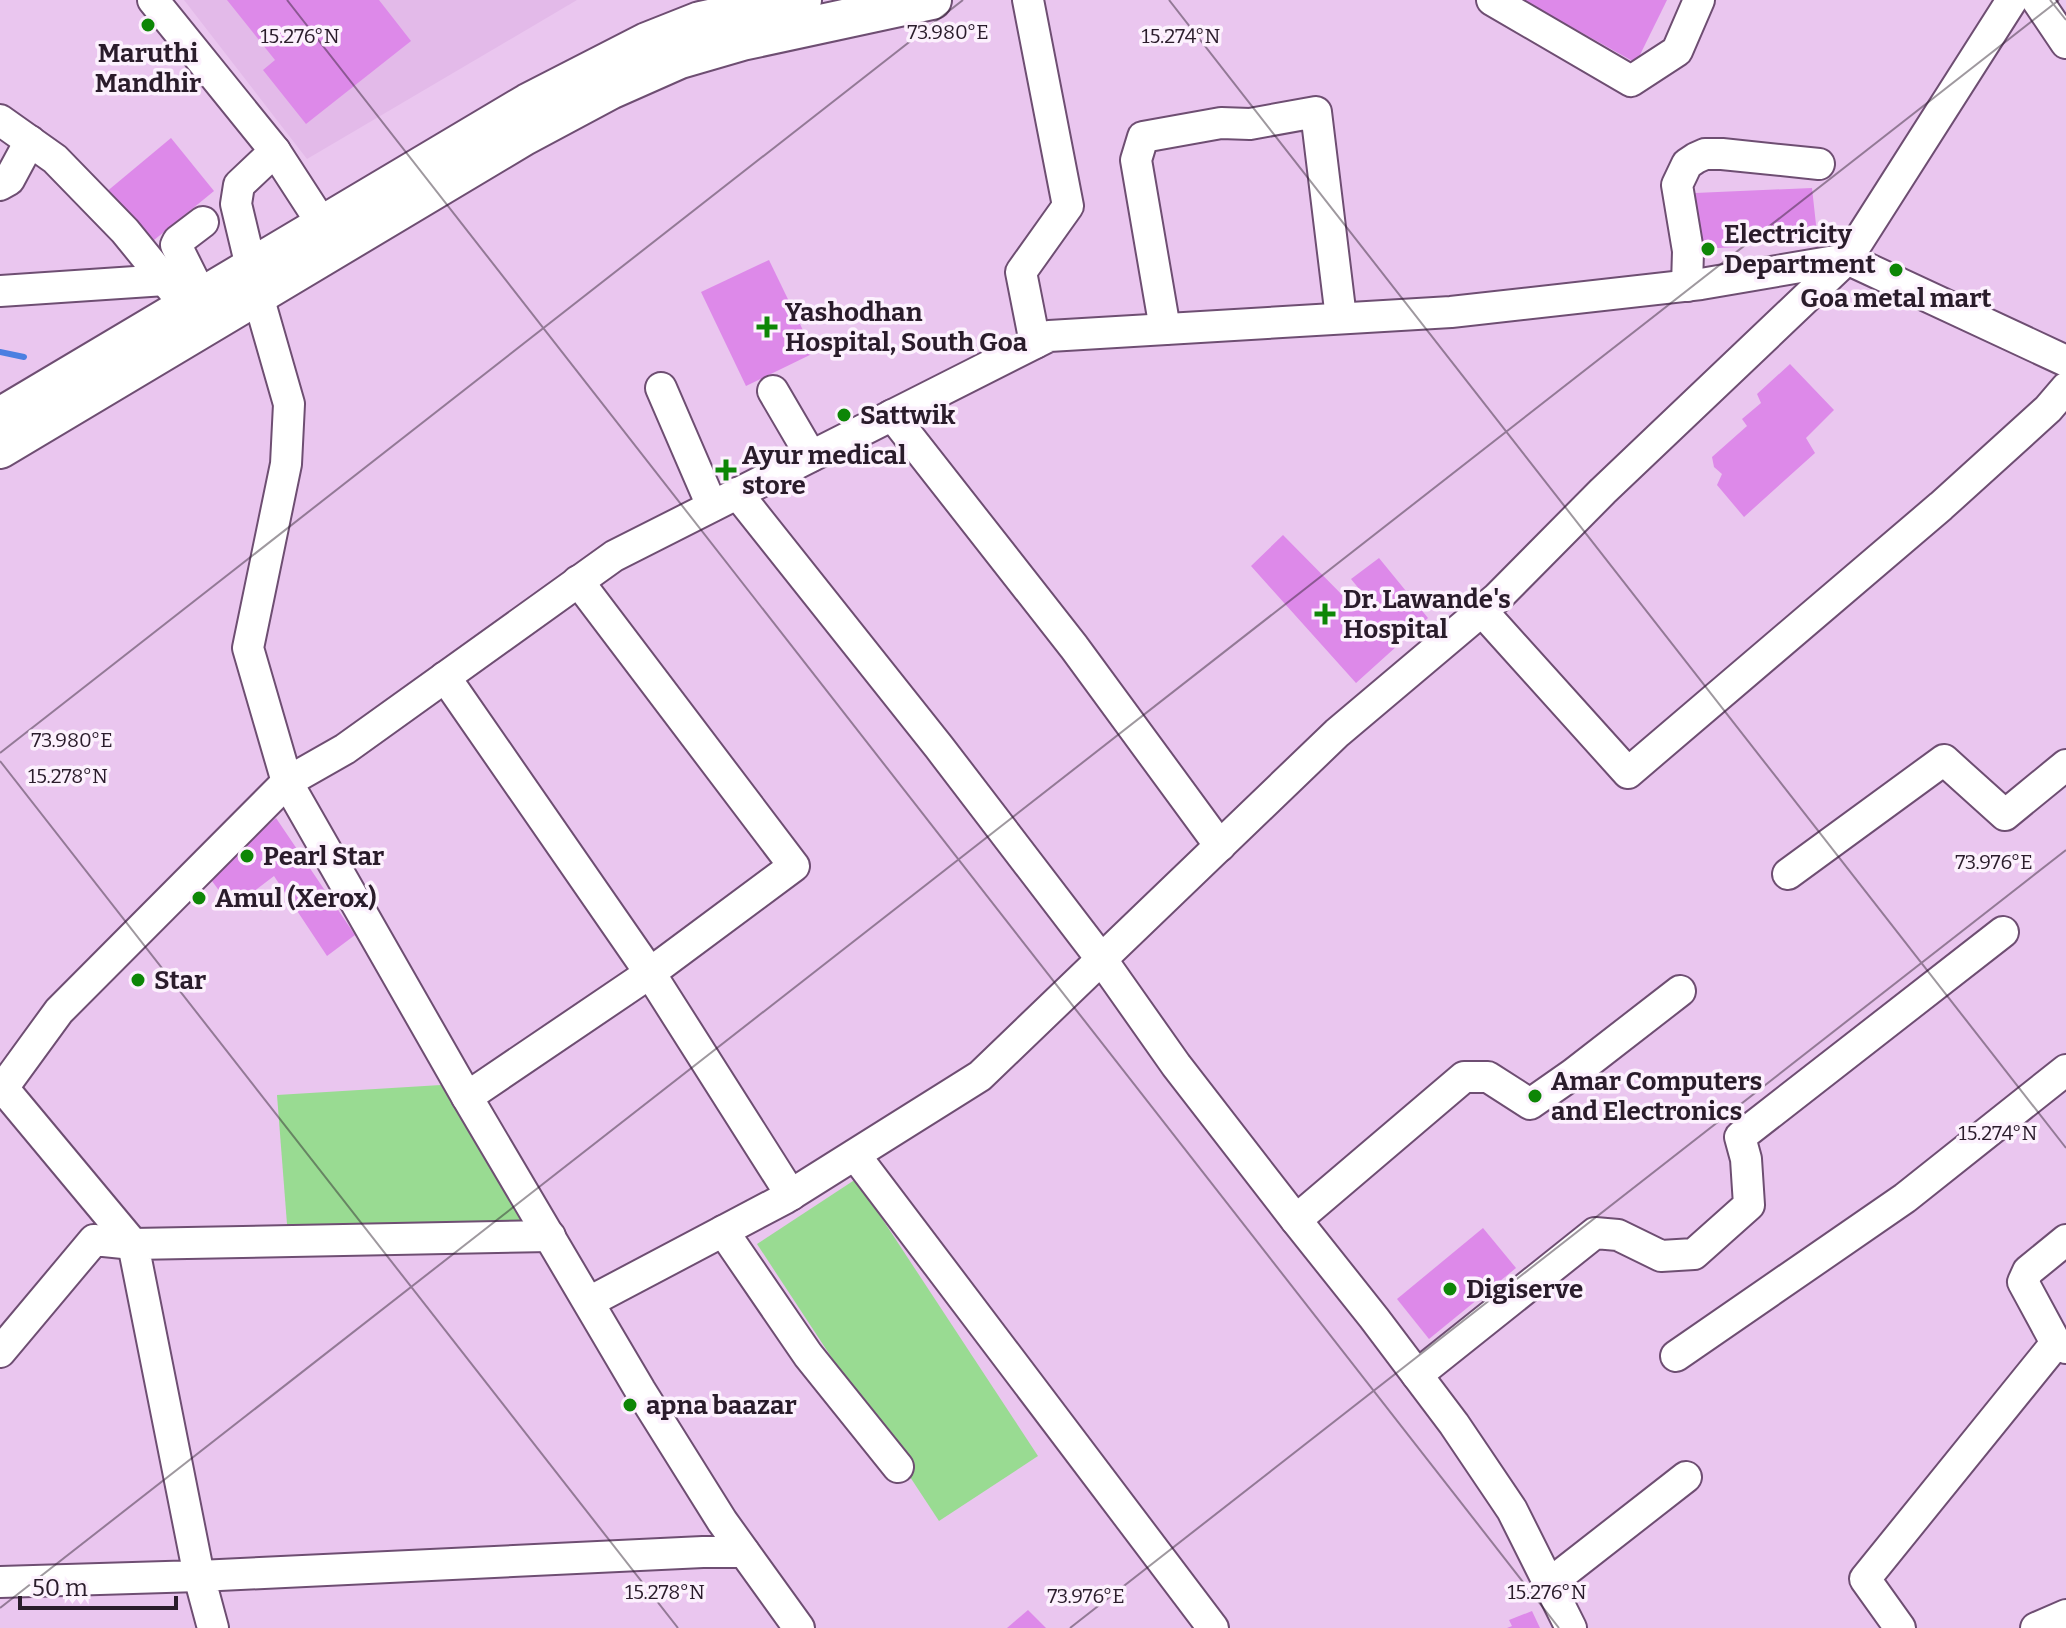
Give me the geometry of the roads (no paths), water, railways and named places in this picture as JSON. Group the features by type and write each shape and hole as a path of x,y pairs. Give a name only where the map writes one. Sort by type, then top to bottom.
{"main road":[{"path":"0,417 184,295 254,282 323,225 528,103 647,42 700,21 723,8 802,0"},
{"path":"0,449 254,282 610,90 680,59 742,41 932,0"}],"street":[{"path":"153,0 275,151 323,225"},
{"path":"1028,0 1068,206 1021,272 1035,343"},
{"path":"1492,0 1631,81 1677,51 1699,0"},
{"path":"589,1302 791,1195 980,1076 1337,733 1482,611 1847,259 2012,0"},
{"path":"2037,0 2066,43"},
{"path":"1165,329 1136,160 1143,137 1221,123 1250,124 1316,112 1341,318"},
{"path":"0,120 55,159 184,295"},
{"path":"0,185 9,180 30,141"},
{"path":"275,151 239,185 236,204 254,282 289,404 286,464 248,648 287,782 467,1097 640,1390 722,1521 799,1628"},
{"path":"1687,286 1688,251 1677,185 1687,164 1705,154 1819,164"},
{"path":"184,295 176,245 203,222"},
{"path":"213,1628 199,1576 133,1244 1,1090 59,1011 287,782 345,749 614,556 1049,336 1451,312 1687,286 1847,259 2066,361"},
{"path":"0,291 184,295"},
{"path":"661,388 724,500 939,747 1102,960 1176,1065 1454,1424 1512,1510 1571,1628"},
{"path":"1482,611 1628,773 1941,506 2048,409 2066,388"},
{"path":"773,391 811,456"},
{"path":"892,415 1074,647 1220,846"},
{"path":"467,1097 650,973 794,866 578,581"},
{"path":"445,677 650,973 791,1195"},
{"path":"1788,874 1944,760 2005,815 2066,765"},
{"path":"1417,1375 1595,1233 1618,1235 1661,1256 1694,1254 1749,1205 1746,1159 1740,1137 2003,932"},
{"path":"1296,1220 1464,1077 1488,1077 1530,1104 1680,991"},
{"path":"1676,1356 1905,1198 2066,1070"},
{"path":"855,1155 1201,1624"},
{"path":"723,1231 808,1355 898,1467"},
{"path":"0,1352 94,1240 133,1244 550,1236"},
{"path":"1900,1628 1865,1579 2061,1346 2023,1282 2028,1271 2066,1240"},
{"path":"1549,1584 1686,1477"},
{"path":"0,1582 744,1552"}],"waterway":[{"path":"0,352 24,357"}],"place":[{"name":"Maruthi Mandhir","path":"148,25"},
{"name":"Electricity Department","path":"1708,249"},
{"name":"Goa metal mart","path":"1896,270"},
{"name":"Yashodhan Hospital, South Goa","path":"767,327"},
{"name":"Sattwik","path":"844,415"},
{"name":"Ayur medical store","path":"726,470"},
{"name":"Dr. Lawande's Hospital","path":"1325,614"},
{"name":"Pearl Star","path":"247,856"},
{"name":"Amul (Xerox)","path":"199,898"},
{"name":"Star","path":"138,980"},
{"name":"Amar Computers and Electronics","path":"1535,1096"},
{"name":"Digiserve","path":"1450,1289"},
{"name":"apna baazar","path":"630,1405"}]}
